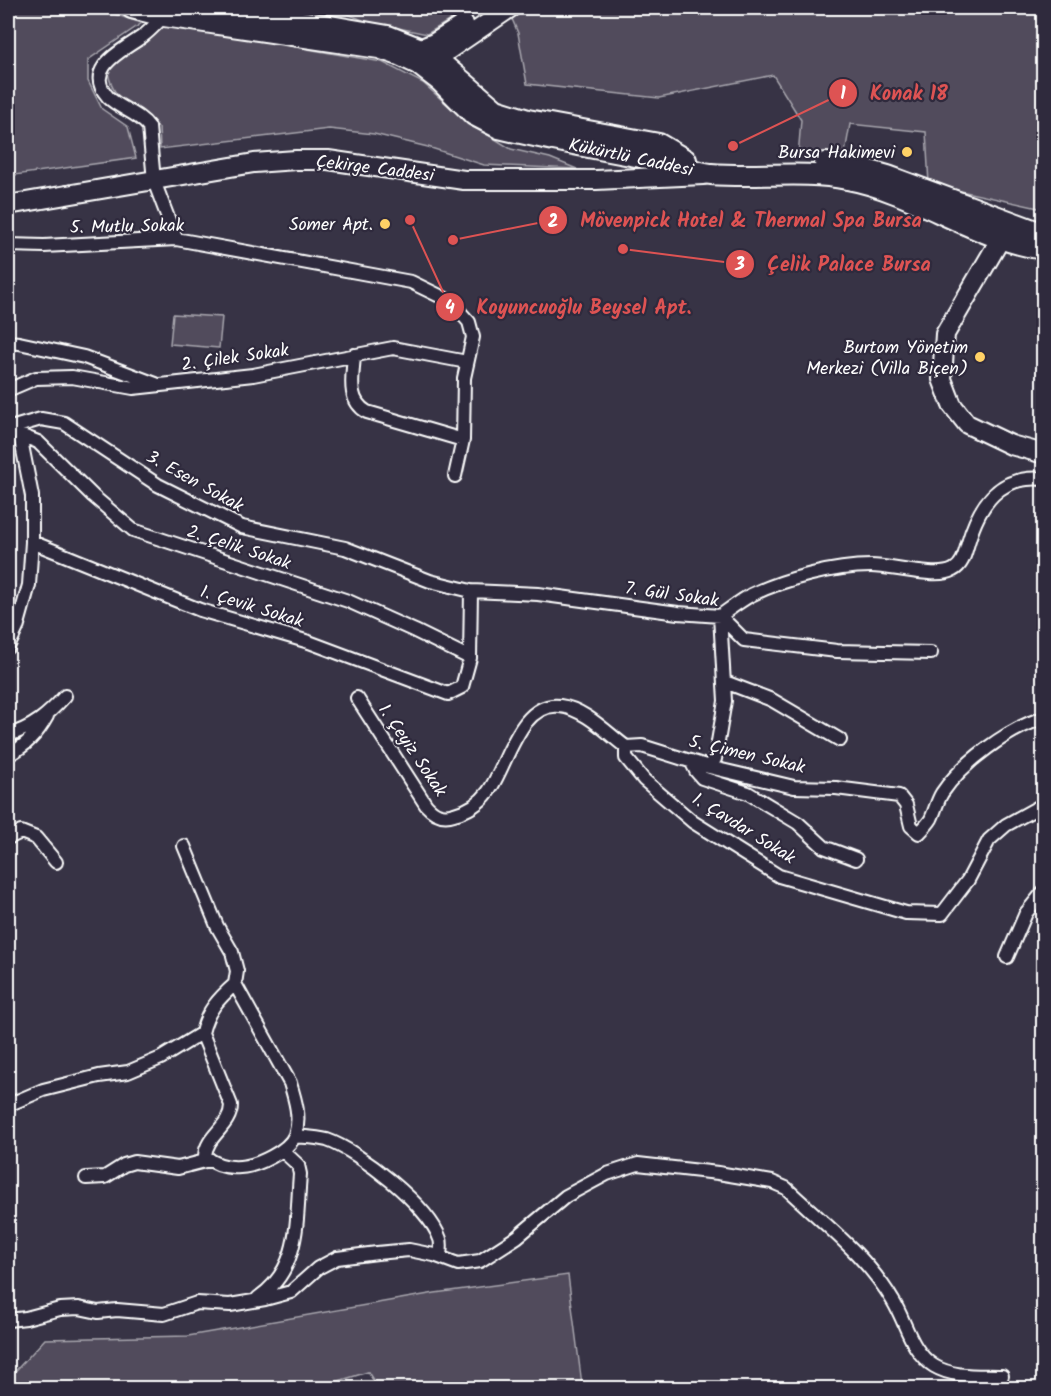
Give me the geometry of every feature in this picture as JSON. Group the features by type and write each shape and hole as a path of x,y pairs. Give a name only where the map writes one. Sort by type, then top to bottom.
{"main road":[{"name":"Kükürtlü Caddesi","path":"132,8 164,16 379,48 418,64 440,81 474,115 499,128 673,163 709,174"},
{"name":"Kükürtlü Caddesi","path":"226,8 388,36 422,49 496,110 528,120 659,144 709,174"},
{"path":"399,55 422,49 488,8"},
{"path":"440,81 437,69 439,61 457,43 510,8"},
{"name":"Çekirge Caddesi","path":"8,205 153,173 296,160 328,160 464,180 596,180 709,174 813,162 854,165 1037,232"},
{"name":"Çekirge Caddesi","path":"709,174 847,178 873,185 1001,238 1044,249"},
{"path":"1037,232 1015,230 1006,232 1001,238 945,334 942,379 952,405 967,424 1011,445 1044,454"}],"street":[{"path":"164,16 146,34 106,62 99,74 101,86 109,97 144,120 149,127 153,173 176,239"},
{"name":"5. Mutlu Sokak","path":"8,245 44,246 176,239 411,282 450,301 469,322 473,337 464,378 463,440 455,476"},
{"path":"8,342 84,357 160,385"},
{"name":"2. Çilek Sokak","path":"8,390 36,378 72,377 133,388 253,375 393,348 467,362"},
{"path":"354,356 353,398 358,407 367,412 463,440"},
{"name":"3. Esen Sokak","path":"14,429 41,419 64,423 158,484 242,527 345,548 430,580 471,591"},
{"path":"8,648 17,628 29,585 32,542 32,496 14,429"},
{"name":"2. Çelik Sokak","path":"14,429 38,442 93,496 133,530 348,601 470,658"},
{"path":"709,766 716,759 725,701 720,616 751,596 792,580 835,570 872,566 939,573 953,570 963,560 978,515 989,499 1014,481 1029,477 1044,479"},
{"name":"1. Çevik Sokak","path":"32,542 200,610 309,642 448,694 462,687 470,658"},
{"path":"470,658 471,591"},
{"name":"7. Gül Sokak","path":"471,591 538,594 678,613 720,616 744,640 837,651 931,653"},
{"path":"725,682 772,700 840,740"},
{"path":"8,755 22,748 37,733 48,715 65,696"},
{"name":"1. Çeyiz Sokak","path":"357,698 426,805 434,813 446,817 468,810 488,793 521,728 540,709 558,705 576,709 626,747"},
{"path":"8,735 48,715"},
{"name":"5. Çimen Sokak","path":"626,747 642,746 709,766 794,787 836,788 899,796 906,805 911,826 919,833 931,819 941,794 960,771 996,742 1044,718"},
{"name":"1. Çavdar Sokak","path":"626,747 626,758 644,780 685,815 779,876 906,913 942,914 968,880 989,840 1006,825 1044,804"},
{"path":"691,761 702,778 748,793 798,823 824,847 856,860"},
{"path":"8,838 21,832 36,838 56,862"},
{"path":"184,846 217,926 232,952 237,971 235,984 290,1083 298,1117 295,1136 283,1151 241,1167 213,1163 205,1156 206,1147 231,1114 231,1105 202,1033 206,1018 223,994 235,984"},
{"path":"1007,957 1026,913 1044,891"},
{"path":"8,1105 43,1090 99,1076 128,1072 161,1058 202,1033"},
{"path":"295,1136 328,1141 347,1150 400,1187 430,1221 441,1240 440,1257"},
{"path":"254,1300 271,1289 285,1271 296,1237 300,1174 298,1165 283,1151"},
{"path":"86,1178 105,1177 124,1165 134,1162 178,1168 209,1160"},
{"path":"8,1320 60,1309 79,1308 98,1312 117,1310 164,1314 197,1303 230,1305 291,1292 318,1268 337,1258 409,1250 458,1264 480,1261 517,1237 566,1196 607,1174 638,1164 718,1173 772,1182 786,1188 870,1268 894,1301 915,1347 933,1365 949,1372 965,1375 1002,1376"}],"shaded area":[{"path":"8,8 95,8 142,23 88,60 88,81 102,109 128,127 136,158 8,176"},
{"path":"302,8 470,8 427,34 365,21 348,14"},
{"path":"522,8 1043,8 1043,209 929,184 926,132 850,124 844,159 798,157 801,120 773,75 659,98 527,84 518,33 512,19"},
{"path":"164,24 382,62 423,83 463,119 511,149 550,158 577,169 484,165 428,147 374,134 329,129 160,149 159,128 146,115 119,97 108,73 115,63 141,46"},
{"path":"173,314 222,317 219,348 170,344"},
{"path":"568,1275 582,1385 580,1388 378,1388 368,1372 316,1388 8,1388 8,1379 45,1339 188,1336 435,1293"}],"place":[{"name":"Konak 18","path":"733,146"},
{"name":"Bursa Hakimevi","path":"907,152"},
{"name":"Koyuncuoğlu Beysel Apt.","path":"410,220"},
{"name":"Somer Apt.","path":"385,224"},
{"name":"Mövenpick Hotel & Thermal Spa Bursa","path":"453,240"},
{"name":"Çelik Palace Bursa","path":"623,249"},
{"name":"Burtom Yönetim Merkezi (Villa Biçen)","path":"980,357"}]}
